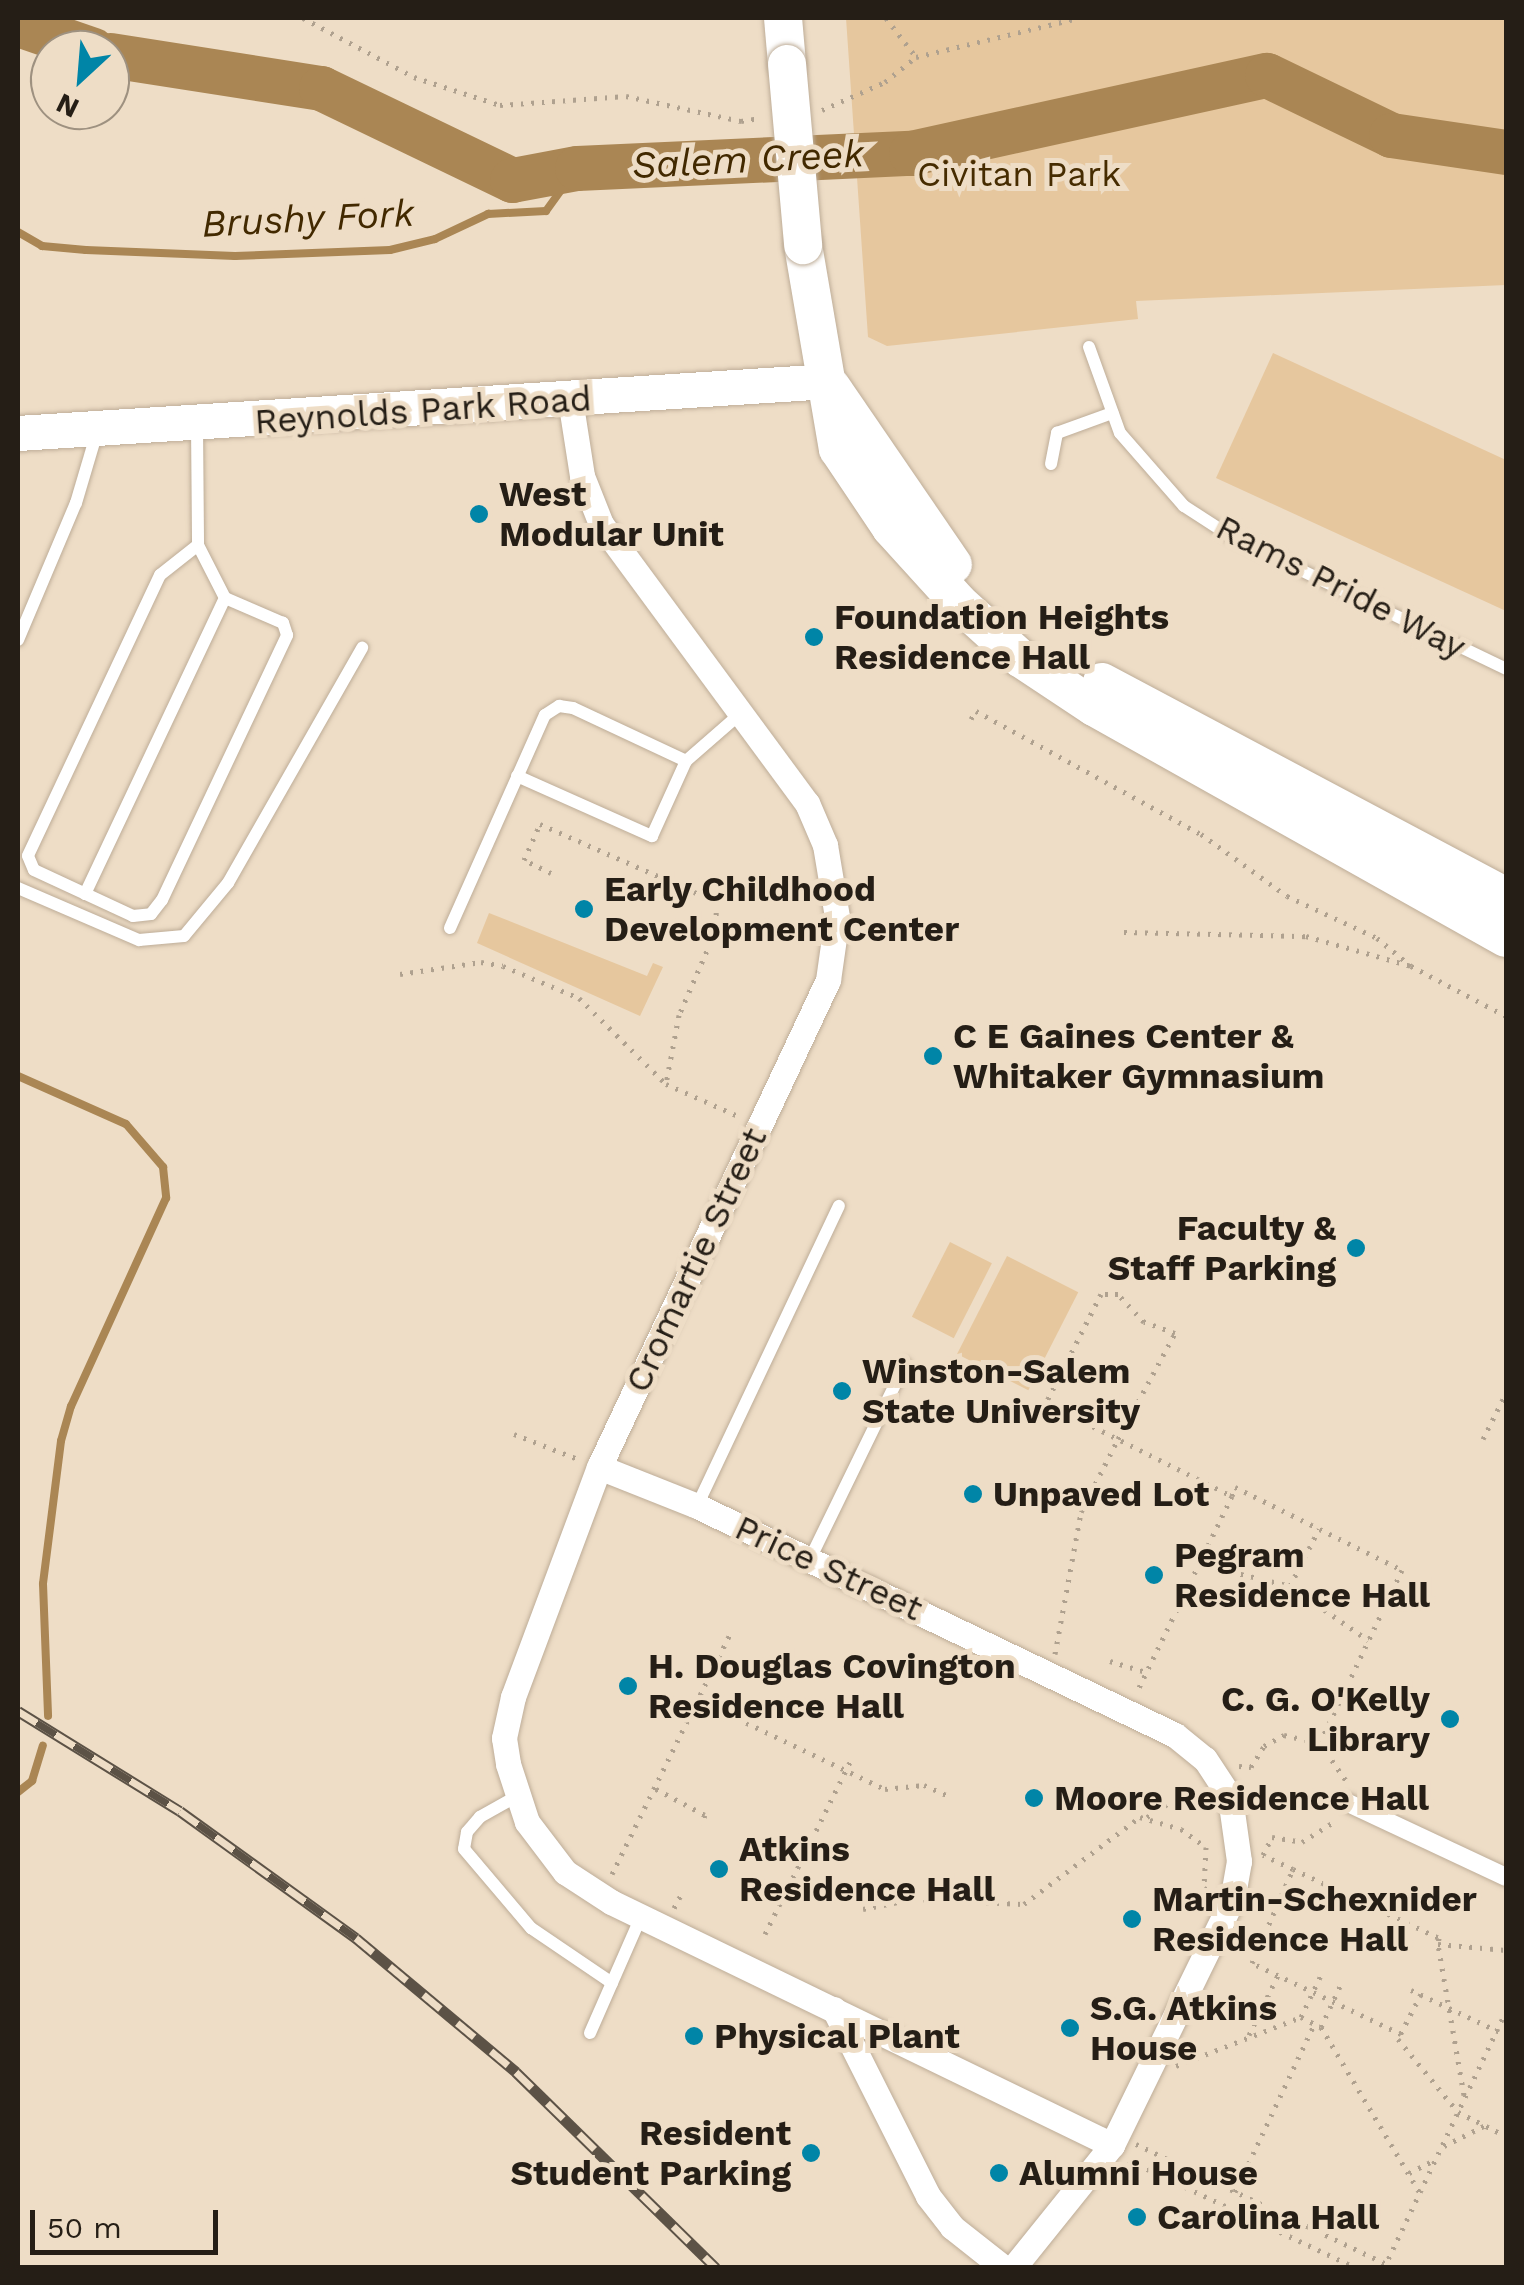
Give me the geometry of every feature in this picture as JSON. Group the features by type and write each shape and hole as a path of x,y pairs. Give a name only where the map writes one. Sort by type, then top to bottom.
{"main road":[{"path":"783,18 804,245 838,450 890,528 1020,658 1230,789 1506,938"},
{"path":"828,382 952,563 1026,631 1134,702 1506,898"},
{"name":"Reynolds Park Road","path":"18,434 197,426 828,382"}],"street":[{"name":"Cromartie Street","path":"570,399 582,476 600,524 807,803 825,845 838,918 828,980 599,1467 514,1697 504,1738 518,1796 528,1822 565,1872 1110,2148"},
{"name":"Price Street","path":"599,1467 689,1502 1175,1735 1216,1774 1236,1823 1239,1861 1232,1900 1110,2148 1013,2268"},
{"path":"1348,1804 1506,1877"},
{"path":"834,2009 928,2196 952,2227 1004,2268"}],"lane":[{"name":"Rams Pride Way","path":"1089,347 1120,433 1184,506 1216,527 1506,669"},
{"path":"1051,464 1057,433 1112,413"},
{"path":"197,426 198,545 225,598 283,623 286,635 162,900 151,914 133,916 34,870 28,856 160,576 198,545"},
{"path":"18,640 76,503 98,430"},
{"path":"86,894 225,598"},
{"path":"18,888 139,940 184,936 228,884 362,648"},
{"path":"450,928 544,714 559,706 686,761"},
{"path":"517,776 652,836 686,761 741,713"},
{"path":"689,1502 839,1206"},
{"path":"810,1559 905,1364"},
{"path":"518,1796 480,1817 464,1849 531,1928 612,1983"},
{"path":"590,2033 648,1911"}],"path":[{"path":"303,18 414,76 500,105 626,96 741,121 778,116"},
{"path":"886,18 916,57"},
{"path":"816,110 886,82 916,57 1079,18"},
{"path":"971,719 976,710 1201,834 1287,896 1377,938 1411,966 1506,1016"},
{"path":"551,873 524,860 540,824 717,902 716,932 679,1015 666,1084"},
{"path":"1124,932 1215,937 1286,932 1411,966"},
{"path":"400,974 481,962 503,966 579,998 666,1084 748,1120"},
{"path":"1064,1666 1055,1654 1081,1512 1118,1439 1175,1332 1144,1322 1118,1294 1101,1294 1046,1403 1118,1439 1232,1496"},
{"path":"1483,1439 1506,1392"},
{"path":"514,1434 599,1467"},
{"path":"1134,1699 1235,1487 1402,1570 1320,1743"},
{"path":"1290,1586 1319,1529"},
{"path":"1200,1564 1290,1586 1368,1640"},
{"path":"608,1882 730,1634"},
{"path":"1110,1661 1146,1672"},
{"path":"699,1700 885,1790 924,1785 951,1797"},
{"path":"1251,1767 1277,1738 1320,1743 1342,1767 1348,1804 1315,1839 1272,1838 1263,1855 1439,1938 1465,2098"},
{"path":"764,1934 853,1756"},
{"path":"863,1909 914,1899 1024,1904 1126,1823 1146,1817 1216,1774"},
{"path":"656,1789 706,1815 701,1824"},
{"path":"1146,1817 1196,1838 1209,1860 1204,1888 1232,1900"},
{"path":"1196,1838 1207,1831"},
{"path":"1293,1869 1252,1963 1401,2034"},
{"path":"648,1911 671,1913 683,1891"},
{"path":"1438,1944 1506,1950"},
{"path":"1248,2038 1278,1973"},
{"path":"1166,2070 1301,2017 1322,1973"},
{"path":"1235,2192 1342,1982"},
{"path":"1411,1990 1501,2032"},
{"path":"1421,1994 1398,2039 1458,2112 1506,2136"},
{"path":"1140,2124 1131,2142 1385,2266 1501,2032 1506,2010"},
{"path":"1301,2017 1318,2026 1420,2193"},
{"path":"1442,2147 1485,2126"},
{"path":"1110,2148 1356,2268"},
{"path":"1408,2173 1435,2160"}],"green space":[{"name":"Civitan Park","path":"846,18 1506,18 1506,285 1136,301 1138,319 887,346 868,337"},
{"path":"1273,353 1506,460 1506,611 1216,478"},
{"path":"489,913 647,976 653,963 663,967 640,1016 477,943"},
{"path":"950,1242 992,1263 954,1338 912,1317"},
{"path":"1007,1256 1078,1292 1028,1390 957,1354"}],"waterway":[{"name":"Salem Creek","path":"18,24 35,30"},
{"name":"Salem Creek","path":"130,58 321,88 512,180 577,168 911,153 1267,75 1391,135 1506,152"},
{"name":"Brushy Fork","path":"18,232 42,246 86,250 235,256 390,250 435,239 488,214 546,211 577,168"},
{"name":"Brushy Fork","path":"18,1076 126,1124 163,1167 166,1198 71,1406 61,1441 43,1584 48,1716"},
{"name":"Brushy Fork","path":"18,1792 32,1781 43,1746"}],"railway":[{"path":"18,1711 180,1811 356,1938 516,2072 716,2268"}],"place":[{"name":"West Modular Unit","path":"479,514"},
{"name":"Foundation Heights Residence Hall","path":"814,637"},
{"name":"Early Childhood Development Center","path":"584,909"},
{"name":"C E Gaines Center & Whitaker Gymnasium","path":"933,1056"},
{"name":"Faculty & Staff Parking","path":"1356,1248"},
{"name":"Winston-Salem State University","path":"842,1391"},
{"name":"Unpaved Lot","path":"973,1494"},
{"name":"Pegram Residence Hall","path":"1154,1575"},
{"name":"H. Douglas Covington Residence Hall","path":"628,1686"},
{"name":"C. G. O'Kelly Library","path":"1450,1719"},
{"name":"Moore Residence Hall","path":"1034,1798"},
{"name":"Atkins Residence Hall","path":"719,1869"},
{"name":"Martin-Schexnider Residence Hall","path":"1132,1919"},
{"name":"S.G. Atkins House","path":"1070,2028"},
{"name":"Physical Plant","path":"694,2036"},
{"name":"Resident Student Parking","path":"811,2153"},
{"name":"Alumni House","path":"999,2173"},
{"name":"Carolina Hall","path":"1137,2217"}]}
